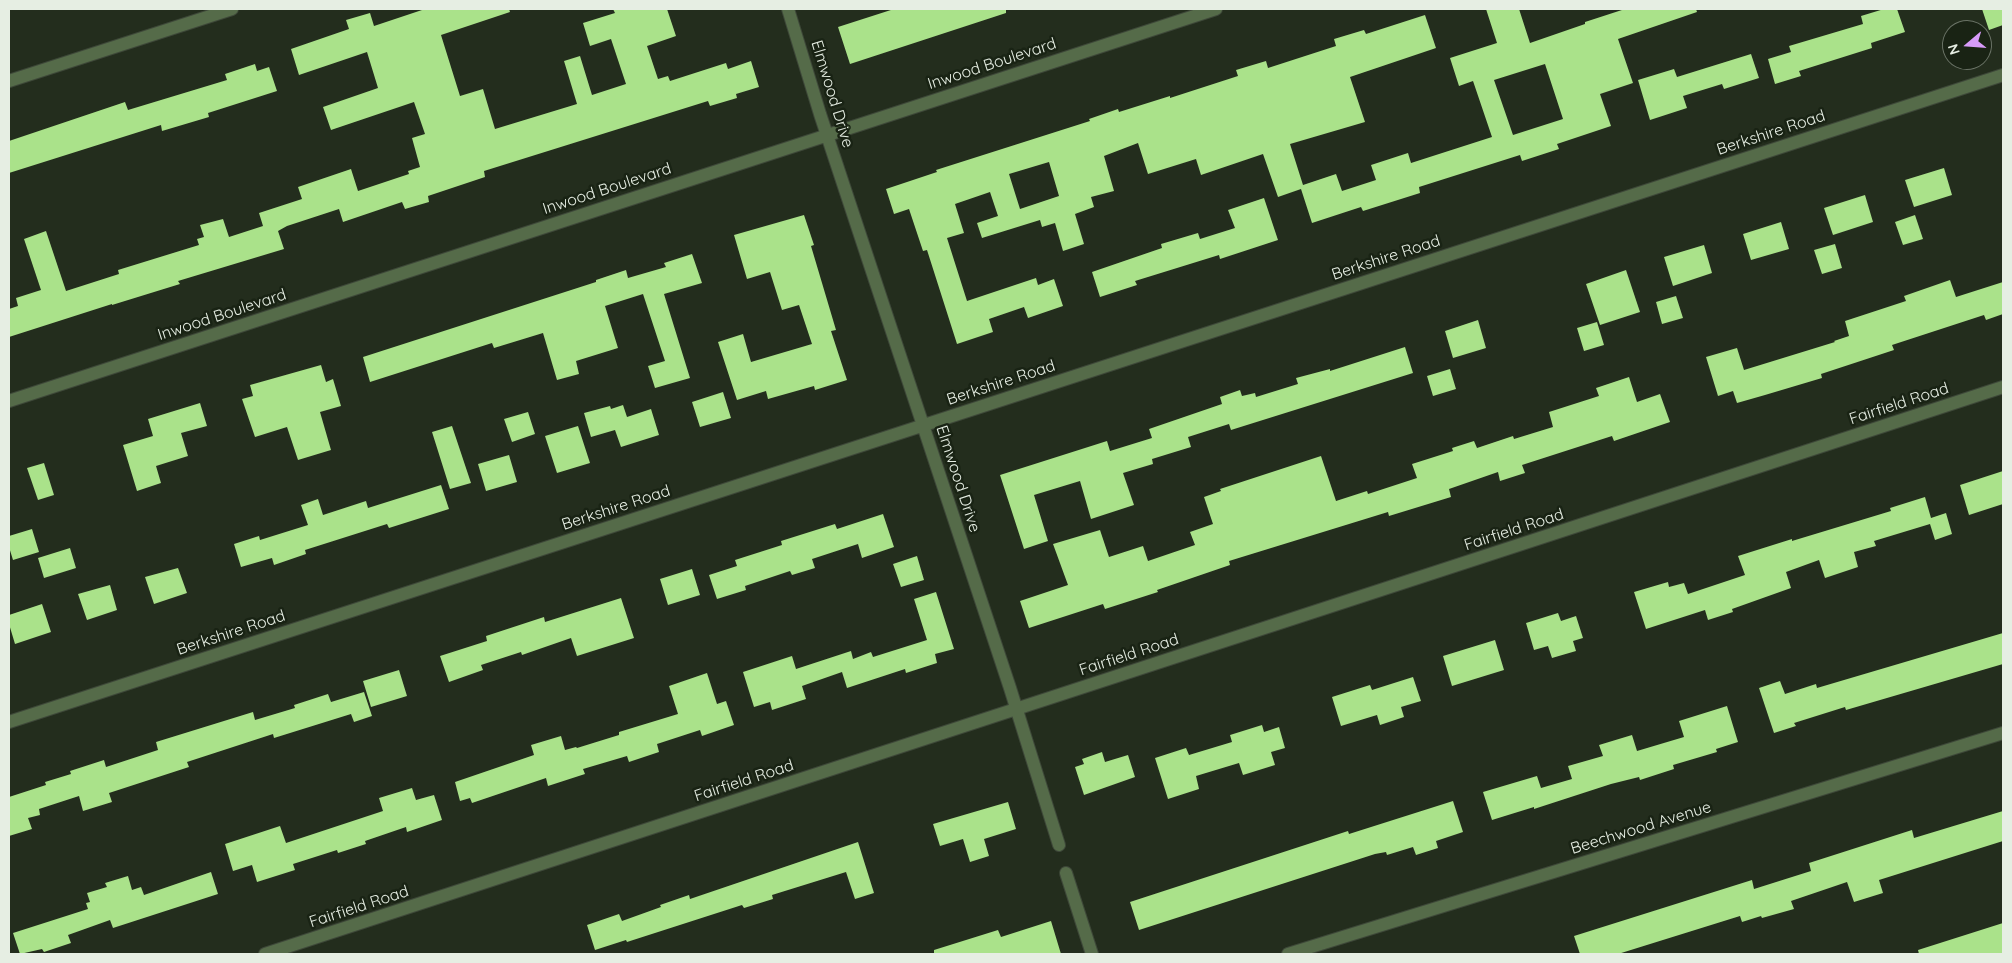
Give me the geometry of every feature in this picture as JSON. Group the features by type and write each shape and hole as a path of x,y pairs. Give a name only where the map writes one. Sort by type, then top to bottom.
{"street":[{"path":"9,81 232,9"},
{"name":"Elmwood Drive","path":"788,9 827,134 1017,709 1059,845"},
{"name":"Inwood Boulevard","path":"9,401 1216,9"},
{"name":"Berkshire Road","path":"9,722 2003,75"},
{"name":"Fairfield Road","path":"265,954 2003,387"},
{"name":"Beechwood Avenue","path":"1288,954 2003,733"},
{"path":"1066,873 1092,954"}],"building":[{"path":"425,9 509,9 510,12 441,35 460,96 483,89 495,129 577,104 564,61 580,56 592,95 626,84 611,39 590,46 583,23 615,13 613,9 667,9 676,36 647,46 658,79 668,76 670,81 726,63 728,69 751,61 759,87 736,94 737,98 710,106 708,101 484,171 485,177 428,196 429,202 405,209 402,202 343,222 339,209 287,226 278,231 284,249 178,281 180,284 9,337 9,309 18,306 16,298 41,290 24,239 46,231 66,291 119,274 118,270 199,245 197,239 204,237 200,225 223,219 229,237 263,226 259,213 302,199 298,187 351,169 358,191 409,174 408,171 420,167 412,138 425,134 414,102 331,130 323,107 378,88 367,52 299,75 291,49 349,29 346,20 370,13 374,26"},
{"path":"894,9 1006,9 1006,13 850,64 838,27"},
{"path":"1486,9 1519,9 1530,43 1625,9 1696,9 1697,12 1618,39 1633,83 1600,94 1611,126 1557,144 1559,149 1522,161 1520,155 1419,187 1420,193 1363,211 1361,207 1312,223 1301,189 1278,197 1263,154 1201,175 1196,159 1148,174 1138,143 1104,156 1114,191 1091,197 1094,207 1075,214 1084,244 1063,251 1055,223 1042,227 1040,220 982,238 977,223 998,216 990,192 955,204 964,233 947,238 967,301 1036,278 1038,285 1054,279 1063,306 1028,318 1024,307 989,319 993,332 957,344 927,250 923,251 909,209 894,214 886,189 937,172 936,170 1090,121 1089,119 1118,109 1119,112 1170,96 1170,98 1238,76 1236,70 1266,61 1268,68 1336,46 1334,39 1364,30 1366,34 1425,15 1436,48 1350,77 1365,122 1290,144 1303,185 1336,174 1342,191 1376,180 1371,165 1408,153 1411,163 1492,137 1473,81 1459,86 1450,58 1497,43","holes":["1545,64 1563,119 1513,135 1494,80","1049,162 1059,196 1020,209 1009,174"]},
{"path":"1884,9 1897,9 1905,32 1871,43 1872,48 1799,71 1801,76 1775,84 1768,59 1791,52 1789,46 1863,24 1861,16"},
{"path":"1982,9 2003,9 2003,25 1992,29 1992,20 1986,20"},
{"path":"1751,54 1759,78 1724,89 1722,84 1683,96 1687,108 1650,120 1638,80 1674,69 1677,77"},
{"path":"255,64 257,71 269,67 277,91 208,113 209,117 162,131 161,125 9,173 9,141 125,102 128,110 227,80 225,74"},
{"path":"1944,168 1952,195 1914,207 1905,180"},
{"path":"1865,195 1873,222 1833,235 1824,208"},
{"path":"1264,198 1278,240 1220,259 1219,255 1135,281 1137,285 1100,297 1092,272 1162,248 1161,244 1198,233 1200,239 1235,228 1228,210"},
{"path":"804,215 814,245 811,246 836,330 831,331 847,380 815,390 814,386 768,399 766,391 737,400 718,342 743,334 751,362 812,344 799,305 782,310 770,272 747,279 734,235"},
{"path":"1915,215 1923,239 1903,245 1895,222"},
{"path":"1781,222 1789,249 1751,260 1743,234"},
{"path":"1835,244 1842,268 1822,274 1814,250"},
{"path":"1704,245 1712,273 1673,286 1664,257"},
{"path":"692,254 702,283 664,294 690,378 655,388 648,366 665,361 643,294 605,306 618,348 576,361 579,374 557,380 543,333 494,348 492,343 370,382 363,357 596,282 596,280 626,270 628,278 666,267 664,263"},
{"path":"1626,270 1640,312 1600,325 1586,284"},
{"path":"1950,280 1956,297 2003,282 2003,314 1986,320 1984,315 1892,345 1894,350 1821,374 1822,378 1765,395 1737,403 1733,391 1718,396 1706,357 1737,348 1744,370 1835,342 1849,336 1845,321 1906,301 1904,296"},
{"path":"1676,296 1683,318 1662,324 1656,302"},
{"path":"1478,320 1486,348 1453,358 1445,331"},
{"path":"1597,322 1604,345 1584,351 1577,328"},
{"path":"1405,347 1413,373 1231,430 1229,424 1188,437 1191,447 1152,459 1153,464 1123,473 1134,505 1091,519 1080,481 1034,495 1048,541 1024,549 1000,475 1107,441 1110,451 1152,438 1149,429 1222,404 1220,397 1240,390 1242,396 1255,393 1256,397 1298,384 1296,378 1330,369 1330,371"},
{"path":"321,365 326,382 333,379 341,406 320,412 331,450 298,460 287,427 255,437 242,399 253,396 250,385"},
{"path":"1450,369 1456,389 1433,396 1427,376"},
{"path":"1629,377 1637,402 1660,394 1670,422 1614,441 1612,436 1522,465 1525,473 1500,481 1498,472 1449,489 1451,497 1389,516 1388,512 1229,561 1230,565 1157,590 1158,592 1105,609 1103,604 1029,628 1020,601 1068,585 1053,544 1100,530 1109,557 1143,546 1148,561 1195,545 1190,532 1213,524 1204,497 1221,491 1220,489 1321,456 1336,501 1367,491 1368,494 1417,478 1412,464 1453,451 1452,448 1474,441 1477,448 1513,436 1514,439 1553,427 1549,412 1599,396 1596,388"},
{"path":"723,392 731,418 700,427 692,402"},
{"path":"200,403 207,426 181,433 188,456 156,466 161,483 137,491 123,445 153,436 148,419"},
{"path":"623,405 627,417 651,409 659,435 621,447 615,430 591,437 584,413 610,406 611,409"},
{"path":"528,412 535,434 512,442 504,419"},
{"path":"452,426 471,483 450,489 432,432"},
{"path":"578,426 590,463 557,473 545,436"},
{"path":"509,455 517,482 486,491 478,464"},
{"path":"44,463 54,495 38,500 27,468"},
{"path":"2003,471 2003,504 1969,515 1960,485"},
{"path":"441,485 449,509 389,528 387,524 305,550 306,554 274,565 272,558 241,567 234,544 259,536 260,540 308,525 301,505 318,499 323,515 366,501 368,508"},
{"path":"1925,497 1931,518 1946,513 1952,534 1935,540 1930,524 1874,541 1876,546 1854,552 1858,567 1825,578 1819,560 1786,572 1791,588 1732,609 1733,612 1708,620 1705,610 1646,629 1634,592 1668,582 1669,587 1684,583 1688,594 1745,575 1738,556 1891,511 1890,508"},
{"path":"883,514 894,547 862,558 858,544 812,559 815,568 792,575 790,571 745,586 746,590 717,599 709,575 737,566 735,560 782,545 781,541 835,524 837,529"},
{"path":"32,529 39,552 13,560 9,547 9,536"},
{"path":"70,548 76,568 44,578 38,558"},
{"path":"917,556 924,580 901,587 893,564"},
{"path":"178,568 187,593 154,604 145,577"},
{"path":"692,569 700,595 668,605 660,579"},
{"path":"110,585 117,610 87,620 78,594"},
{"path":"936,592 954,649 935,654 937,663 906,673 905,669 847,688 842,672 802,686 806,699 772,710 770,702 754,707 743,672 792,656 796,669 851,651 853,659 871,652 873,657 927,640 914,599"},
{"path":"621,598 634,638 577,656 571,638 522,655 521,652 481,665 483,670 449,682 440,656 487,641 486,636 544,617 545,622"},
{"path":"42,604 51,632 15,644 9,624 9,615"},
{"path":"1558,613 1561,621 1576,616 1583,638 1573,641 1576,651 1552,658 1548,646 1534,650 1526,623"},
{"path":"2003,633 2003,664 1846,710 1845,707 1794,723 1796,726 1774,733 1759,688 1780,681 1785,694 1816,684 1817,688"},
{"path":"1495,640 1504,670 1452,686 1443,656"},
{"path":"399,670 407,696 371,707 363,681"},
{"path":"707,673 717,704 726,701 734,725 702,736 700,730 657,744 659,752 629,762 627,756 583,769 585,774 548,786 546,778 472,803 470,798 460,801 455,782 534,755 531,745 561,736 565,750 577,748 619,735 619,732 678,714 669,686"},
{"path":"1413,677 1421,701 1401,707 1404,717 1380,725 1377,715 1341,726 1332,697 1370,685 1372,690"},
{"path":"364,692 372,716 354,722 351,714 274,738 273,734 187,762 189,767 109,793 112,802 83,811 79,796 39,809 40,815 28,818 32,829 9,836 9,797 46,785 45,782 71,774 70,771 104,760 106,767 158,750 156,742 253,712 255,720 295,708 294,705 328,694 331,702"},
{"path":"1727,706 1738,742 1716,749 1717,752 1673,765 1674,769 1640,780 1639,777 1611,784 1534,809 1534,807 1492,820 1483,792 1537,776 1541,788 1572,779 1568,766 1603,756 1599,745 1632,735 1637,751 1684,737 1679,721"},
{"path":"1262,725 1264,732 1279,727 1285,748 1271,752 1275,765 1243,775 1239,763 1196,776 1199,789 1168,799 1155,758 1186,748 1189,755 1232,742 1230,735"},
{"path":"1102,752 1105,762 1128,755 1135,777 1084,795 1075,767 1084,764 1082,759"},
{"path":"412,788 416,800 434,795 442,820 407,832 406,827 365,841 366,844 338,853 337,850 293,864 295,870 257,882 252,865 233,871 225,844 280,826 286,843 383,811 379,798"},
{"path":"1453,801 1463,832 1436,841 1438,848 1416,855 1413,847 1387,855 1386,852 1375,854 1139,930 1130,902 1348,831 1349,834"},
{"path":"1008,802 1016,829 984,839 989,856 970,862 963,839 940,846 933,824"},
{"path":"2003,811 2003,841 1879,880 1883,893 1854,902 1847,882 1791,901 1794,909 1742,922 1740,916 1618,954 1580,954 1574,936 1752,880 1754,889 1811,871 1809,863 1912,830 1914,838"},
{"path":"858,842 874,893 855,899 846,872 772,895 773,899 744,908 742,905 627,942 626,940 595,950 587,925 619,914 622,921 689,895 690,899"},
{"path":"211,872 218,894 113,928 110,920 68,935 71,943 44,952 42,949 20,954 13,933 88,909 86,903 90,902 87,893 107,887 105,883 128,876 132,890 141,887 144,895"},
{"path":"1051,921 1061,954 934,954 934,950 998,930 1001,937"},
{"path":"2003,923 2003,954 1919,954 1918,950"}]}
